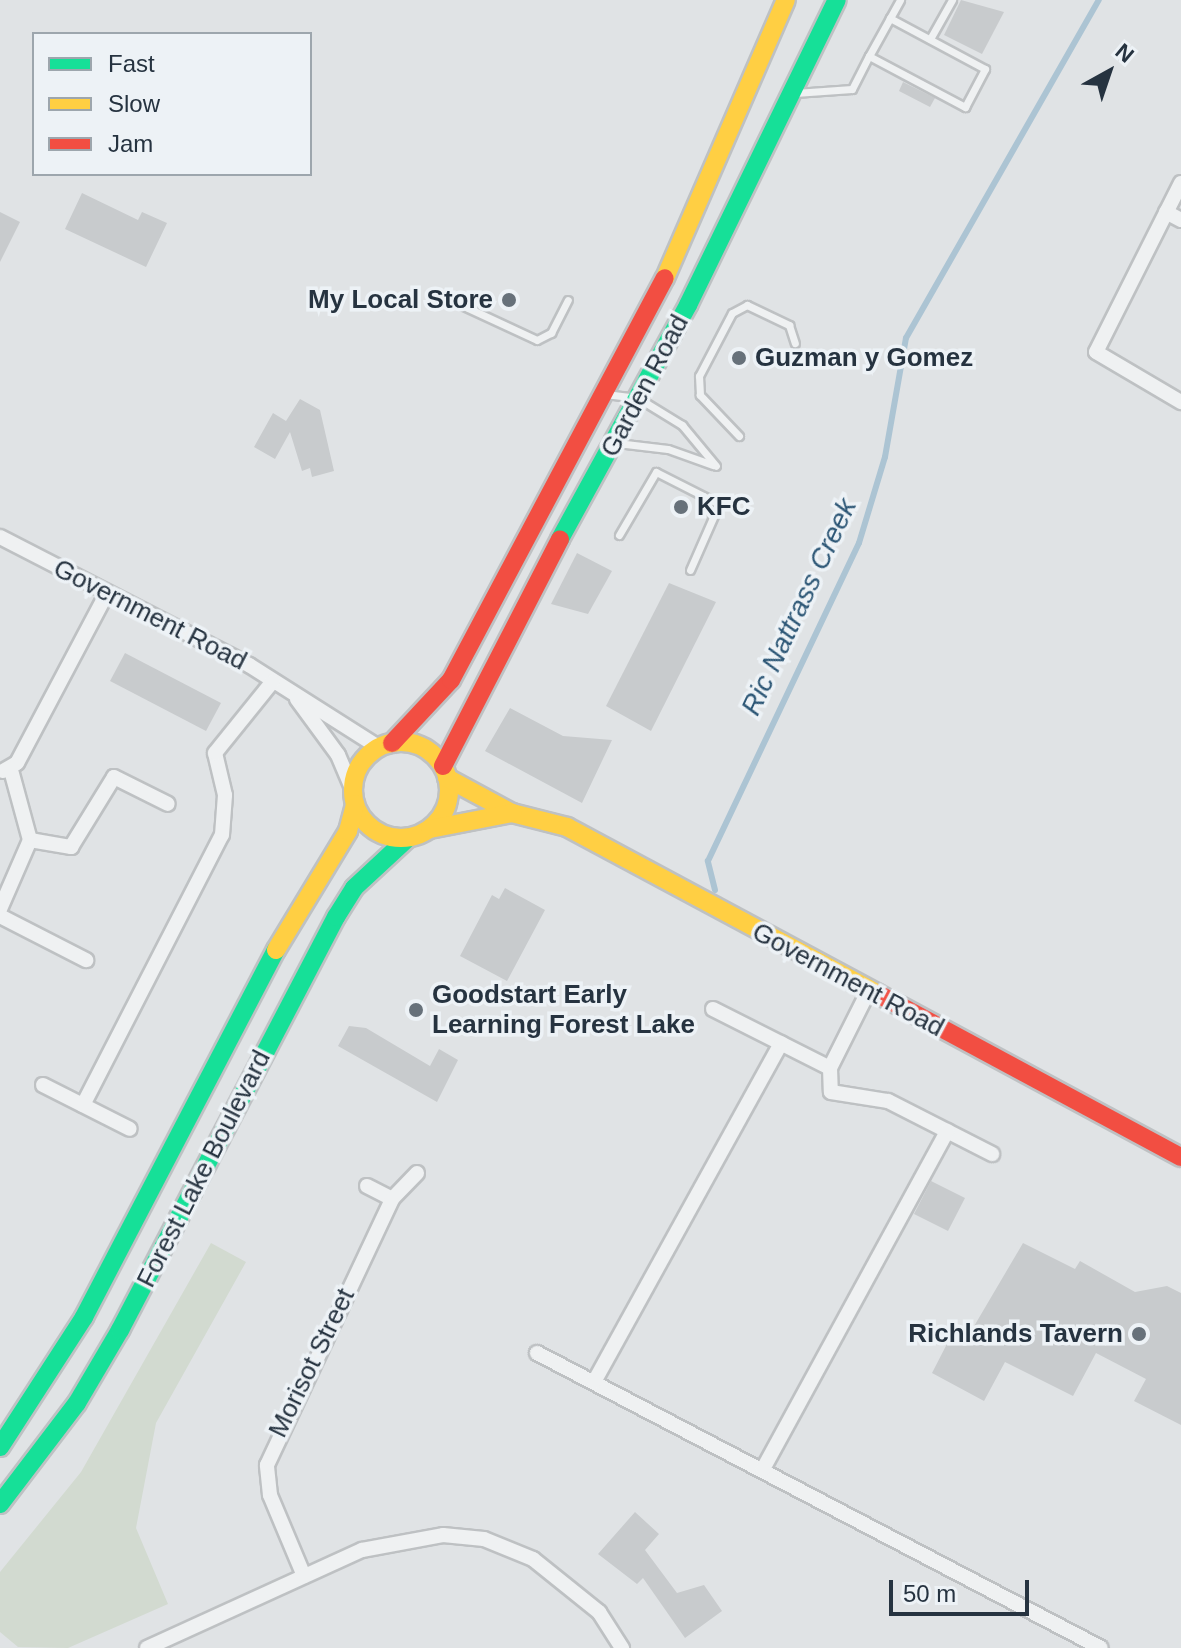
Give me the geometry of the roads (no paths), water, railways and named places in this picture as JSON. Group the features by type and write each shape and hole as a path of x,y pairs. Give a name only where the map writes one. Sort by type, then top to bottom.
{"main road":[{"name":"Garden Road","path":"385,745 451,680 693,220 786,0"},
{"name":"Garden Road","path":"445,772 467,708 638,398 837,0"},
{"path":"385,745 421,746 445,772 446,806 430,829 408,838 370,826 354,797 360,765 385,745"},
{"name":"Government Road","path":"445,772 512,813 567,827 868,992 1181,1157"},
{"name":"Forest Lake Boulevard","path":"0,1447 84,1317 306,893 348,831 354,797"},
{"name":"Government Road","path":"430,829 512,813"},
{"name":"Forest Lake Boulevard","path":"0,1504 77,1403 120,1330 336,917 377,863 408,838"}],"street":[{"path":"1181,183 1096,352 1181,402"},
{"path":"1166,212 1181,220"},
{"name":"Government Road","path":"0,537 273,681 297,699 385,745"},
{"path":"0,909 30,840 7,770 107,593"},
{"path":"83,1105 222,835 225,795 215,753 273,681"},
{"name":"Government Road","path":"297,699 338,755 354,797"},
{"path":"30,840 71,847 114,777 168,804"},
{"path":"0,916 86,960"},
{"path":"868,992 830,1068 827,1082 837,1098 888,1101 992,1154"},
{"path":"713,1009 830,1068"},
{"path":"594,1382 781,1043"},
{"path":"43,1085 130,1129"},
{"path":"763,1469 947,1131"},
{"name":"Morisot Street","path":"304,1576 270,1495 267,1465 392,1199 417,1173"},
{"path":"367,1186 392,1199"},
{"path":"537,1353 1101,1648"},
{"path":"147,1648 304,1576 401,1539 484,1539 561,1577 599,1612 622,1648"}],"lane":[{"path":"791,93 852,89 900,0"},
{"path":"930,39 952,0"},
{"path":"869,56 965,107 985,69 890,18"},
{"path":"455,302 537,340 551,333 568,300"},
{"path":"739,436 700,395 699,376 732,313 747,305 797,331 795,343"},
{"path":"603,394 638,398 682,425 716,466 668,449 614,443"},
{"path":"619,535 656,472 719,504 690,570"}],"waterway":[{"name":"Ric Nattrass Creek","path":"715,890 708,861 859,543 885,457 906,338 1099,0"}],"place":[{"name":"My Local Store","path":"509,300"},
{"name":"Guzman y Gomez","path":"739,358"},
{"name":"KFC","path":"681,507"},
{"name":"Goodstart Early Learning Forest Lake","path":"416,1010"},
{"name":"Richlands Tavern","path":"1139,1334"}]}
